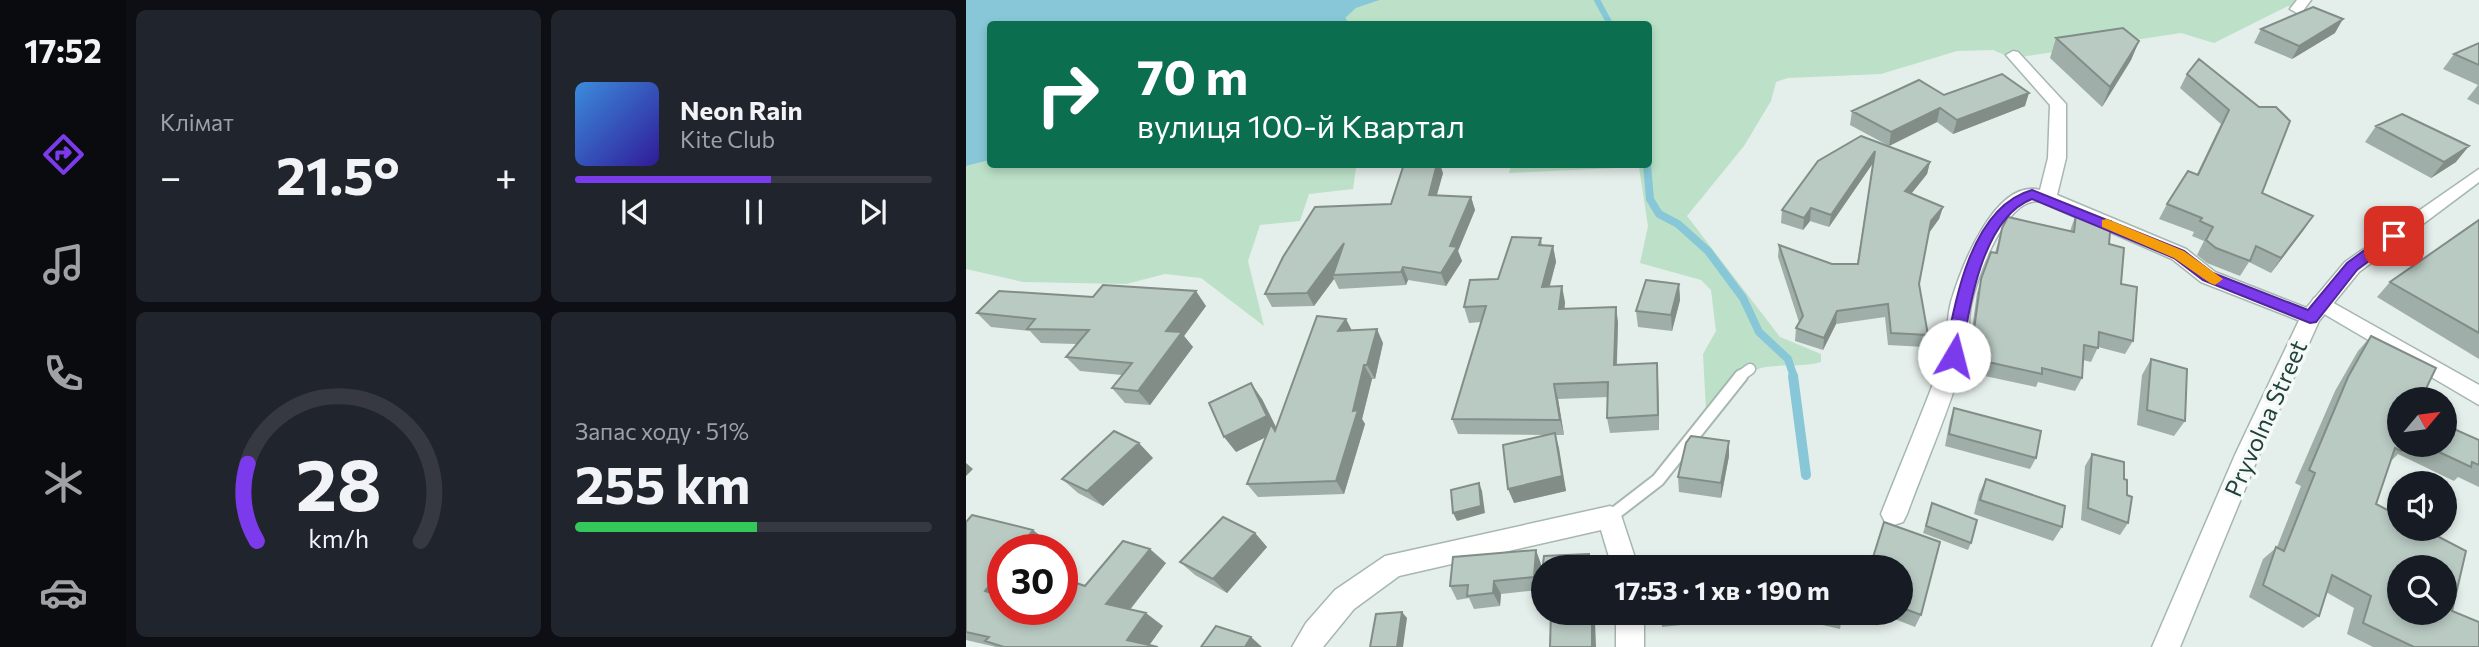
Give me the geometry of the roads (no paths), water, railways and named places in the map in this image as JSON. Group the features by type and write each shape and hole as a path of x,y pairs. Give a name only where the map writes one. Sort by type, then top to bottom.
{"street":[{"path":"2013,55 2058,104 2057,158 2047,198"},
{"name":"Pryvolna Street","path":"2166,647 2247,455 2316,310 2352,267 2479,174"},
{"path":"1894,514 1954,356 1961,303 1979,254 1996,222 2015,200 2032,194 2179,254 2208,277 2316,310 2479,396"},
{"path":"1306,647 1336,605 1362,581 1394,565 1610,517 1621,555"},
{"path":"1630,625 1630,647"}],"lane":[{"path":"1610,517 1658,480 1741,375 1750,369"}],"water":[{"path":"966,0 1380,0 1356,8 1345,18 1348,21 987,21 987,161 966,166"}],"waterway":[{"path":"1597,0 1608,21"},
{"path":"1647,168 1650,199 1659,214 1678,224 1708,251 1743,298 1759,332 1788,359 1794,377"},
{"path":"1793,376 1806,475"}]}
